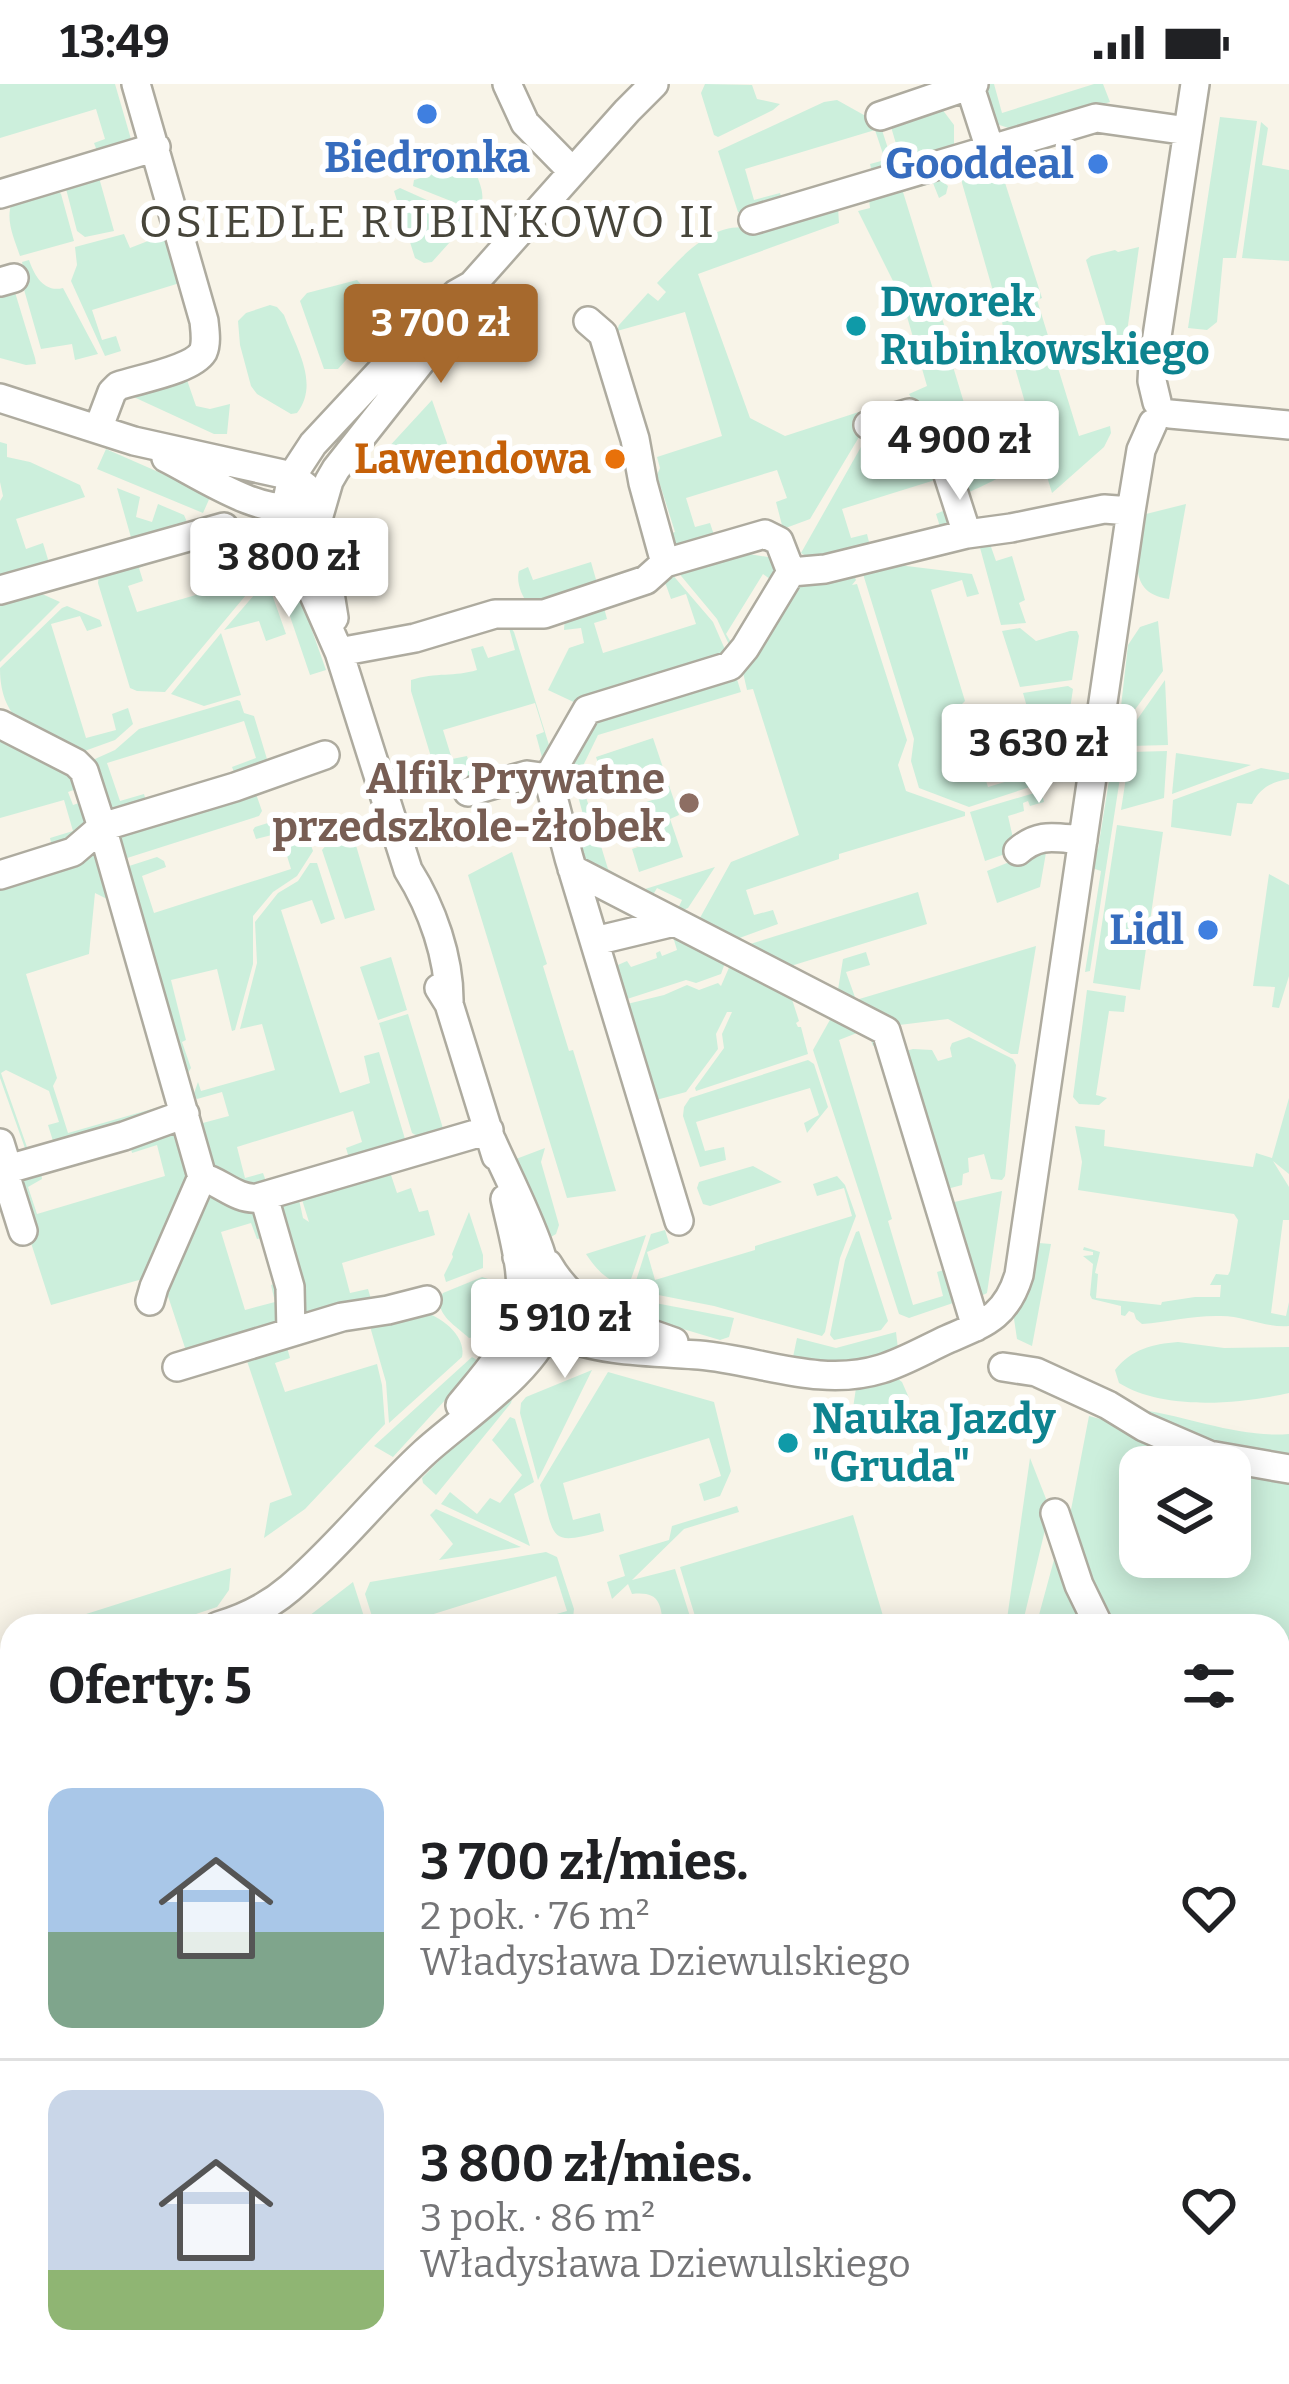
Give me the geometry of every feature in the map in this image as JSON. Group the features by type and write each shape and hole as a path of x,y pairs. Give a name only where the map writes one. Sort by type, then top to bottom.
{"street":[{"path":"98,429 118,386 188,364 205,347 204,321 136,84"},
{"path":"507,84 525,123 572,171"},
{"path":"338,652 318,519 336,469 438,340 472,285 650,84"},
{"path":"550,1324 572,1320 710,1356 813,1375 860,1374 976,1328 1000,1312 1014,1290 1141,450 1160,413 1153,363 1195,84"},
{"path":"880,116 972,86 990,149"},
{"path":"753,220 1096,118 1188,131"},
{"path":"0,194 156,147"},
{"path":"472,285 423,326 313,444 292,476 286,511 297,562 338,652 408,870 408,898 434,980 449,1004 529,1254 537,1308 550,1324"},
{"path":"588,321 603,334 665,563"},
{"path":"0,398 134,441 292,476 323,501"},
{"path":"868,425 908,413 931,436 967,533"},
{"path":"1160,413 1289,425"},
{"path":"134,441 236,495 286,511 323,501"},
{"path":"791,572 826,569 967,533 1104,509 1131,512"},
{"path":"0,590 224,527"},
{"path":"338,652 415,638 495,614 551,612 646,580 665,563 765,534 779,541 791,572"},
{"path":"680,1221 548,778 587,710 734,663 791,572"},
{"path":"0,724 76,763 87,778 202,1177 150,1301"},
{"path":"0,874 73,852 103,827 325,755"},
{"path":"468,792 527,775 548,778"},
{"path":"1018,851 1041,838 1083,840"},
{"path":"572,868 886,1031 976,1328"},
{"path":"595,941 674,922"},
{"path":"23,1231 4,1156 124,1136 185,1114"},
{"path":"202,1177 243,1198 263,1197 491,1136"},
{"path":"263,1197 290,1287 291,1332"},
{"path":"529,1254 614,1334"},
{"path":"500,1372 519,1315 529,1254"},
{"path":"177,1367 342,1317 427,1300"},
{"path":"271,1614 288,1590 500,1372 534,1353 550,1324"},
{"path":"500,1372 614,1334"},
{"path":"1003,1366 1036,1372 1209,1455 1289,1469"},
{"path":"1055,1513 1093,1614"}],"green space":[{"path":"0,84 115,84 133,146 99,156 94,143 105,139 96,109 0,138"},
{"path":"705,84 752,85 757,99 780,104 718,137 701,93"},
{"path":"982,84 994,84 1002,113 1094,84 1103,84 1110,102 1017,131 988,121"},
{"path":"837,100 880,124 895,170 873,176 870,164 885,160 875,130 745,169 754,200 780,193 783,203 746,215 738,212 718,151"},
{"path":"939,105 954,125 954,150 912,162 899,154 889,120"},
{"path":"1220,117 1257,121 1236,258 1223,258 1217,322 1207,330 1188,328"},
{"path":"1261,122 1268,128 1262,165 1289,170 1289,261 1242,258"},
{"path":"1020,145 1040,154 1045,163 1038,173 1031,154 999,164 1079,436 1110,426 1111,433 1104,447 1052,493 962,183 962,171"},
{"path":"464,164 474,168 482,191 476,211 413,186 414,180"},
{"path":"98,174 114,231 85,237 77,231 65,185"},
{"path":"938,178 948,186 939,198 933,183 903,192 983,466 1013,456 1009,440 1021,436 1025,453 1014,468 967,493 909,394 927,386 902,299 858,211 870,208 869,199"},
{"path":"55,188 61,194 74,241 20,256 10,222 12,202"},
{"path":"400,188 467,218 432,262 415,258 394,191"},
{"path":"838,208 839,223 698,274 750,418 785,436 865,410 868,422 810,519 783,529 776,502 787,498 777,470 686,498 695,527 710,523 716,541 677,552 666,535 675,532 657,475 657,457 722,436 685,312 617,331 619,325 648,293 658,301 666,292 657,283 709,236"},
{"path":"171,232 183,282 92,310 102,340 116,336 121,351 105,356 71,281 77,265 75,247 124,234 130,248"},
{"path":"1139,247 1127,332 1111,342 1086,260"},
{"path":"29,260 45,285 63,288 98,354 75,360 72,344 41,349 23,286 22,262"},
{"path":"357,280 372,305 370,327 338,369 324,369 300,301 307,293"},
{"path":"14,289 36,364 0,358 0,290"},
{"path":"270,305 284,315 304,365 306,390 297,413 257,394 240,345 238,321"},
{"path":"187,380 196,406 210,409 230,404 227,434 214,434 125,393 137,395"},
{"path":"432,400 447,443 443,459 376,478 374,463"},
{"path":"898,420 930,445 951,525 942,533 936,514 945,510 935,480 842,509 851,538 867,534 871,550 811,559 801,553 870,431"},
{"path":"0,442 7,444 7,457 80,485 85,497 16,519 26,549 43,543 50,566 0,582 3,496"},
{"path":"106,449 211,495 203,513 97,469"},
{"path":"117,488 140,497 136,517 152,522 158,504 184,515 187,522 132,541"},
{"path":"1186,504 1169,599 1144,588 1139,578 1141,541 1146,514"},
{"path":"226,534 252,550 261,577 165,692 130,688 99,573 144,558 146,565 139,568 143,581 128,586 137,612 227,586 217,559 202,563 197,541"},
{"path":"979,544 990,544 996,561 1012,556 1025,600 1019,603 1026,623 1001,625"},
{"path":"731,551 780,559 774,582 763,574 726,634 732,651 717,619 677,571"},
{"path":"591,562 599,590 528,604 523,596 519,571 528,567 533,580"},
{"path":"882,563 972,574 979,594 967,597 962,580 931,590 988,787 1018,778 1014,762 1031,758 1039,784 969,807 919,788 911,761 914,739 863,574 864,568"},
{"path":"291,571 326,670 310,675 280,587"},
{"path":"671,573 713,622 727,654 580,705 548,690 569,648 584,643 581,628 564,630 565,615 603,604 607,619 594,623 603,653 696,624 686,594 671,599 660,578"},
{"path":"854,575 852,585 857,584 907,740 898,765 906,791 965,812 965,816 839,854 839,859 746,890 754,915 773,910 778,924 734,940 696,925 731,862 799,835 753,689 747,690 742,668 791,586"},
{"path":"267,580 286,634 266,641 259,621 224,630"},
{"path":"31,589 60,602 0,662 0,597"},
{"path":"67,606 100,620 102,626 87,631 80,616 51,624 86,738 116,730 112,714 128,708 133,724 115,740 79,753 35,732 14,715 6,703 0,668"},
{"path":"1158,621 1163,671 1118,733 1128,645 1140,627"},
{"path":"508,624 514,632 553,758 543,761 536,735 544,732 535,703 443,730 452,759 467,756 475,781 442,793 411,680 477,670 471,649 483,646 488,658 515,650"},
{"path":"1020,628 1036,641 1077,631 1072,680 1020,687 1002,631"},
{"path":"221,633 241,695 204,706 171,694"},
{"path":"735,673 741,692 598,735 579,774 608,869 642,890 715,867 688,908 676,913 682,900 657,888 650,900 578,864 579,848 591,844 575,785 560,785 585,723"},
{"path":"1165,680 1168,745 1130,746 1134,724"},
{"path":"1073,689 1062,762 1042,760 1023,693"},
{"path":"237,700 244,713 254,716 270,769 236,777 232,767 256,758 244,721 107,763 120,801 144,794 147,805 111,817 92,765 95,759 115,750 139,729"},
{"path":"0,733 58,762 82,787 68,792 73,805 85,801 89,817 85,833 52,847 50,838 73,831 64,800 0,818"},
{"path":"1127,733 1090,971 1085,972 1101,871 1092,868 1092,850 1098,849 1112,762"},
{"path":"653,738 679,815 670,819 683,857 639,872 632,849 662,839 657,826 643,831 635,806 655,799 646,773 606,786 596,757"},
{"path":"1167,751 1164,798 1121,810 1130,752"},
{"path":"1176,753 1251,765 1172,794"},
{"path":"1261,768 1289,773 1289,779 1267,787 1252,804 1237,803 1231,836 1171,827 1173,800"},
{"path":"255,791 262,811 259,816 124,859 115,831"},
{"path":"1041,791 1044,802 1030,806 1028,801 1023,803 1024,811 1008,816 1013,838 1008,853 985,861 970,812"},
{"path":"300,813 313,851 297,876 273,892 253,916 253,964 235,1030 217,969 171,980 191,1068 186,1076 126,867 157,857 164,861 166,867 142,876 154,913 291,869 280,833 256,839 253,830"},
{"path":"1117,825 1163,832 1140,990 1093,983"},
{"path":"337,841 355,842 375,910 345,919 322,850"},
{"path":"91,842 113,893 107,899 95,893 89,954 26,974 57,1078 53,1086 68,1133 159,1107 152,1122 58,1147 48,1125 59,1122 49,1091 6,1070 1,1073 26,1151 0,1078 0,879"},
{"path":"1047,847 1040,887 997,903 987,871"},
{"path":"512,852 569,1051 573,1050 616,1191 567,1198 468,875"},
{"path":"310,863 317,863 335,919 321,924 312,900 281,910 340,1093 370,1083 364,1056 379,1052 405,1139 398,1149 351,1165 346,1148 362,1142 353,1111 237,1147 245,1178 263,1173 269,1190 248,1194 209,1169 199,1124 229,1116 222,1092 193,1096 198,1082 201,1091 275,1070 262,1024 240,1029 257,963 255,922"},
{"path":"1269,874 1289,885 1289,976 1279,1008 1272,1007 1275,987 1253,986"},
{"path":"918,892 927,924 781,969 747,945"},
{"path":"671,930 726,960 721,974 624,1000 611,968 627,961 631,967 657,958 660,951 662,956 677,950"},
{"path":"1036,946 1018,1054 948,1019 891,1026 837,996 843,959 866,952 870,965 846,972 856,1000"},
{"path":"391,957 407,1010 378,1020 360,967"},
{"path":"731,963 788,987 808,1054 696,1091 724,1048 722,1034 732,1012 727,1012 716,1034 718,1049 686,1092 656,1100 627,1004 687,985 699,990 721,986"},
{"path":"1087,990 1126,996 1124,1012 1109,1011 1096,1095 1107,1098 1099,1105 1079,1104 1073,1097"},
{"path":"408,1014 445,1135 426,1141 412,1133 379,1023"},
{"path":"843,1014 879,1032 881,1043 873,1046 867,1029 839,1040 913,1305 943,1296 937,1272 950,1268 957,1294 953,1303 909,1318 899,1314 813,1050 831,1018"},
{"path":"969,1037 1013,1059 1016,1065 1005,1176 991,1179 984,1154 968,1158 969,1172 963,1174 962,1185 947,1189 902,1052 932,1050 938,1061 952,1057 952,1043"},
{"path":"808,1060 814,1064 828,1107 807,1133 804,1123 819,1115 810,1088 696,1122 705,1151 724,1147 726,1160 700,1167 683,1116 690,1098"},
{"path":"1289,1098 1289,1174 1273,1161 1289,1187 1289,1220 1283,1220 1271,1313 1286,1316 1289,1302 1289,1326 1221,1316 1142,1324 1134,1313 1121,1315 1121,1306 1092,1299 1093,1264 1083,1256 1093,1252 1084,1247 1100,1252 1096,1298 1161,1305 1220,1297 1221,1285 1210,1285 1216,1274 1230,1271 1238,1220 1234,1214 1078,1190 1082,1162 1075,1126 1105,1130 1104,1146 1253,1167 1256,1153 1272,1158"},
{"path":"165,1130 179,1139 189,1173 146,1278 51,1305 14,1179 41,1172 42,1179 28,1187 37,1214 165,1176 157,1145 132,1153 130,1145"},
{"path":"545,1148 541,1162 559,1225 556,1234 544,1241 516,1159"},
{"path":"387,1163 397,1193 411,1188 419,1212 428,1210 435,1235 342,1263 350,1293 368,1289 371,1299 304,1318 272,1199 298,1195 303,1218 309,1222 299,1190"},
{"path":"753,1166 782,1182 710,1206 703,1204 699,1182"},
{"path":"837,1176 845,1185 856,1216 840,1258 822,1336 714,1306 633,1290 651,1234 665,1230 669,1243 647,1252 655,1280 852,1216 844,1188 817,1196 813,1184"},
{"path":"215,1188 261,1216 266,1237 257,1239 251,1223 221,1232 245,1310 275,1302 271,1285 281,1282 285,1322 188,1357 164,1284 205,1190"},
{"path":"1002,1191 987,1293 973,1300 950,1203"},
{"path":"469,1212 483,1268 446,1282 444,1275"},
{"path":"859,1231 888,1321 881,1330 834,1340 830,1335 845,1260"},
{"path":"646,1235 628,1288 604,1275 586,1254"},
{"path":"1039,1243 1051,1244 1032,1346 1017,1339 1013,1312 1029,1258"},
{"path":"482,1277 488,1279 489,1308 475,1337 469,1338 447,1318 440,1300 443,1293"},
{"path":"634,1299 734,1318 729,1337 720,1340 626,1312"},
{"path":"416,1310 449,1326 460,1340 462,1357 389,1423 386,1382 372,1324"},
{"path":"896,1332 898,1349 860,1362 800,1363 793,1357 797,1338 836,1348"},
{"path":"285,1340 290,1358 275,1363 285,1392 377,1364 385,1424 305,1509 264,1538 270,1503 292,1495 245,1355"},
{"path":"1178,1342 1224,1348 1289,1347 1289,1393 1202,1403 1158,1398 1119,1383 1115,1370 1128,1357 1151,1346"},
{"path":"472,1357 480,1362 393,1457 374,1446"},
{"path":"592,1370 538,1480 521,1403"},
{"path":"608,1372 714,1402 731,1471 720,1496 704,1501 699,1484 721,1476 709,1438 563,1483 573,1520 600,1513 604,1531 562,1537 552,1527 540,1485"},
{"path":"894,1376 909,1398 900,1412 892,1408 882,1412 886,1420 852,1415 856,1388 863,1382"},
{"path":"510,1388 511,1403 436,1495 422,1478"},
{"path":"1142,1410 1233,1430 1289,1434 1289,1462 1251,1456 1251,1446 1217,1446 1141,1418"},
{"path":"1089,1416 1165,1446 1119,1446 1119,1578 1251,1578 1251,1471 1289,1475 1289,1614 1103,1614 1070,1515"},
{"path":"510,1417 515,1419 534,1482 514,1494 530,1546 441,1504 450,1492 477,1514 490,1498 500,1503 522,1475 492,1440"},
{"path":"1030,1458 1050,1509 1025,1614 1008,1614"},
{"path":"737,1506 739,1512 684,1529 632,1580 675,1569 689,1614 661,1614 657,1600 648,1594 632,1594 628,1584 612,1599 607,1582 625,1576 619,1555 669,1540 672,1526"},
{"path":"436,1509 521,1547 439,1560 453,1544 430,1515"},
{"path":"853,1515 882,1614 694,1614 680,1567"},
{"path":"1058,1545 1088,1614 1039,1614"},
{"path":"546,1552 557,1557 573,1614 557,1614 567,1611 556,1576 434,1614 371,1614 365,1594 370,1582"},
{"path":"231,1568 229,1590 217,1607 196,1614 86,1614"},
{"path":"353,1582 363,1614 312,1614"}],"place":[{"name":"Biedronka","path":"427,114"},
{"name":"Gooddeal","path":"1098,164"},
{"name":"Dworek Rubinkowskiego","path":"856,326"},
{"name":"Lawendowa","path":"615,459"},
{"name":"Alfik Prywatne przedszkole-żłobek","path":"689,803"},
{"name":"Lidl","path":"1208,930"},
{"name":"Nauka Jazdy \"Gruda\"","path":"788,1443"}],"district":[{"name":"OSIEDLE RUBINKOWO II","path":"428,222"}]}
